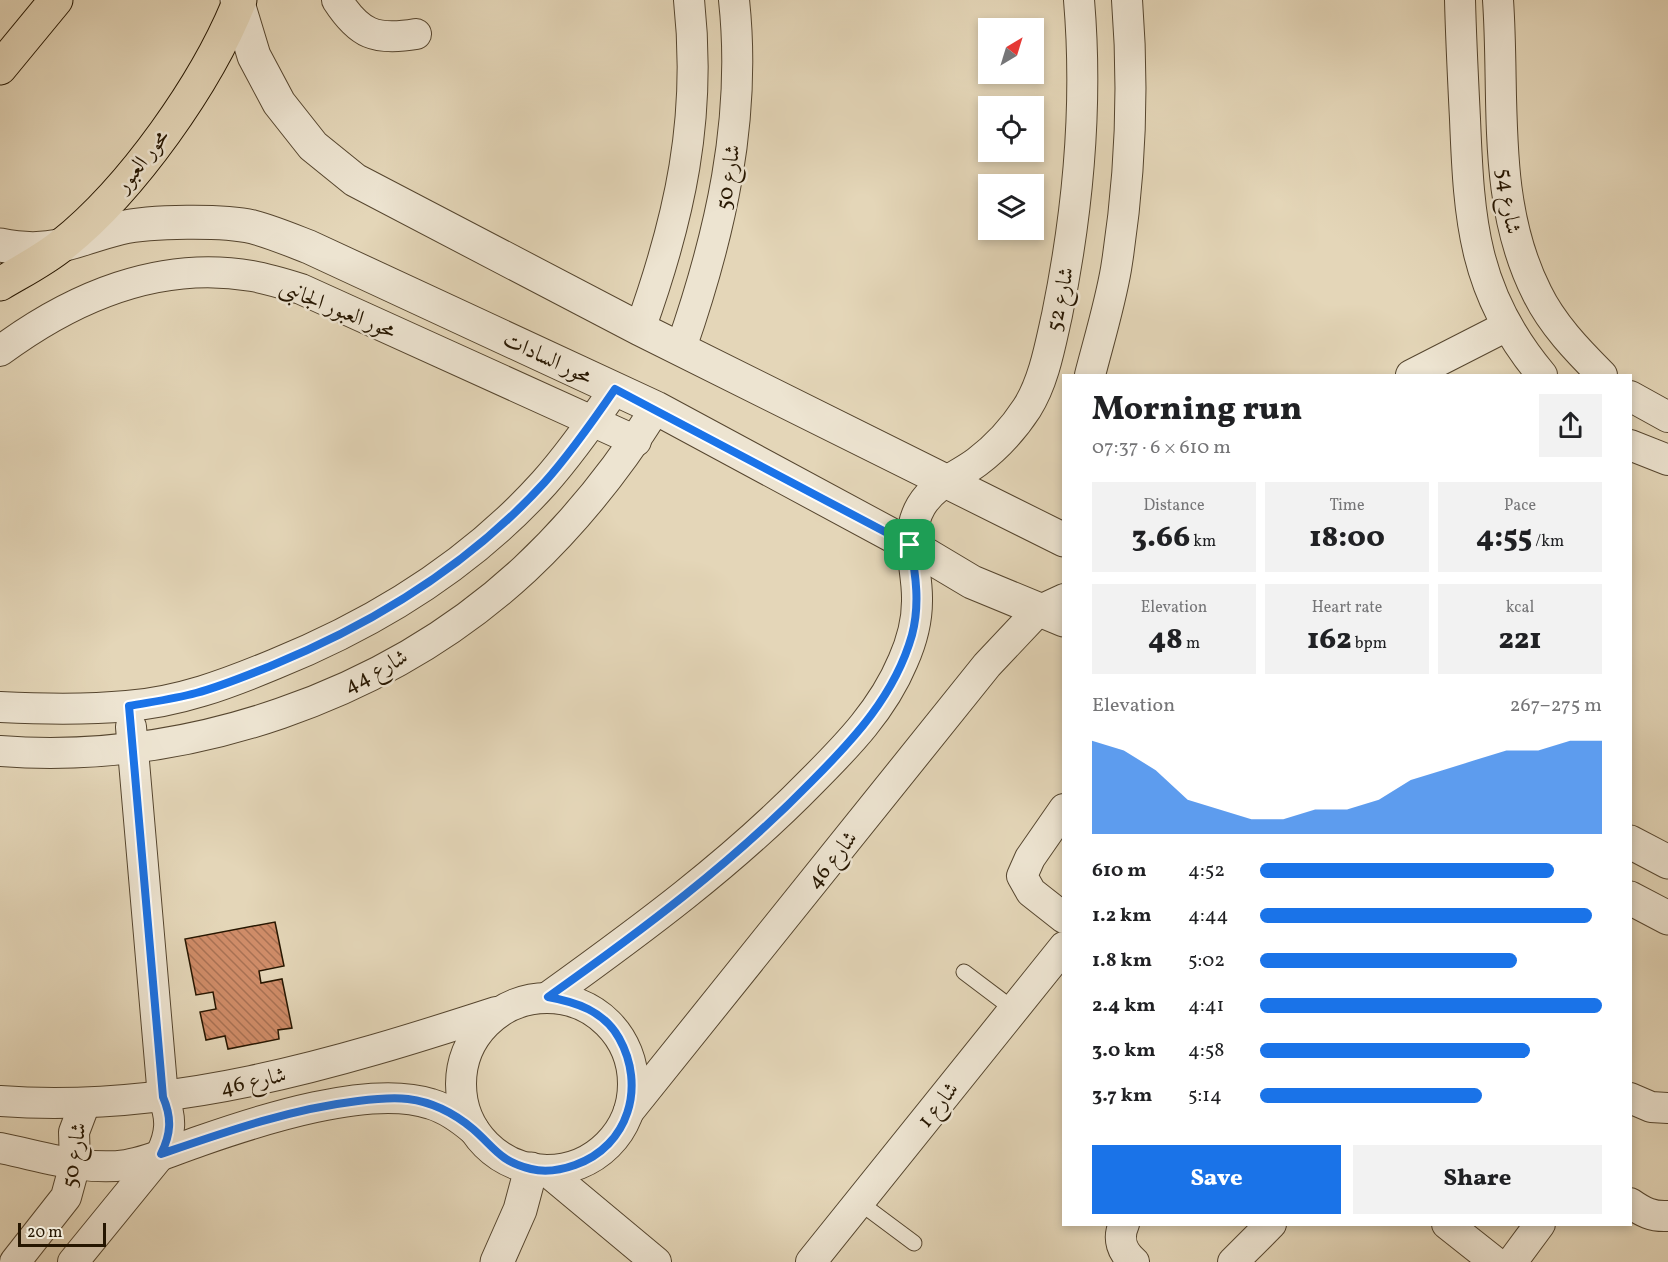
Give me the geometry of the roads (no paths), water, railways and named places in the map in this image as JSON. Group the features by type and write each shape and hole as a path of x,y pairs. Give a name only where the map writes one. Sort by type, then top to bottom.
{"highway":[{"path":"0,68 56,0"},
{"name":"محور العبور","path":"0,284 60,247 101,209 136,169 175,117 209,62 239,1"}],"street":[{"path":"337,0 347,16 367,34 391,38 416,34"},
{"name":"شارع 50","path":"640,329 677,216 688,155 693,92 689,0"},
{"name":"شارع 50","path":"681,348 719,225 732,158 737,91 734,0"},
{"name":"شارع 52","path":"910,545 919,509 930,494 944,481 977,462 1005,437 1028,406 1042,375 1066,272 1075,209 1082,83 1079,0"},
{"path":"1090,374 1116,270 1125,195 1130,76 1127,0"},
{"name":"شارع 54","path":"1460,0 1467,191 1473,238 1487,283 1507,326 1541,374"},
{"name":"شارع 54","path":"1498,0 1502,60 1505,193 1516,245 1537,294 1567,339 1601,374"},
{"path":"239,1 254,56 279,104 314,146 355,180 640,329 1062,539"},
{"name":"محور السادات","path":"0,245 27,250 60,247 122,228 182,222 252,227 309,247 373,275 656,408 910,545 972,582 1055,610"},
{"name":"محور العبور الجانبى","path":"0,351 58,314 103,291 151,277 202,272 252,276 301,289 636,441"},
{"path":"1413,374 1507,326"},
{"path":"1101,333 1114,374"},
{"path":"0,707 64,710 129,706 196,694 237,680 350,630 403,600 454,565 501,526 544,482 594,420 615,389"},
{"path":"1632,397 1668,417"},
{"name":"شارع 44","path":"0,751 97,752 204,735 307,704 385,668 457,623 524,570 584,508 636,441 656,408"},
{"path":"1632,446 1668,460"},
{"path":"656,1262 540,1170 508,1161 489,1148 474,1130 464,1110 460,1088 462,1065 470,1044 482,1026 499,1011 514,1004 548,997 645,928 734,857 843,751 867,723 887,694 913,633 917,604 916,574 910,545"},
{"name":"شارع 46","path":"629,1111 1013,635 1055,610"},
{"path":"73,1262 161,1154 168,1141 170,1126 169,1111 163,1097 129,706"},
{"path":"1062,816 1055,842 1024,867 1022,876 1031,892 1062,916"},
{"path":"1632,843 1668,862"},
{"path":"1632,899 1668,918"},
{"name":"شارع 1","path":"811,1262 1062,948"},
{"path":"540,1170 585,1162 600,1153 622,1126 629,1111 632,1071 627,1051 617,1034 603,1019 586,1007 548,997"},
{"name":"شارع 46","path":"0,1101 84,1103 163,1097 268,1078 499,1011"},
{"name":"شارع 46","path":"0,1148 75,1164 125,1165 277,1116 329,1105 380,1099 407,1099 431,1104 454,1114 474,1130"},
{"path":"1632,1099 1651,1107 1668,1108"},
{"name":"شارع 50","path":"15,1262 66,1197 75,1164 74,1132 84,1103"},
{"path":"498,1262 540,1170"},
{"path":"1632,1204 1644,1213 1668,1216"},
{"path":"1123,1226 1120,1239 1123,1249 1134,1262"},
{"path":"1233,1262 1269,1226"},
{"path":"1450,1226 1495,1262"},
{"path":"1512,1262 1539,1226"}],"lane":[{"path":"964,972 1013,1009"},
{"path":"859,1202 914,1243"}]}
